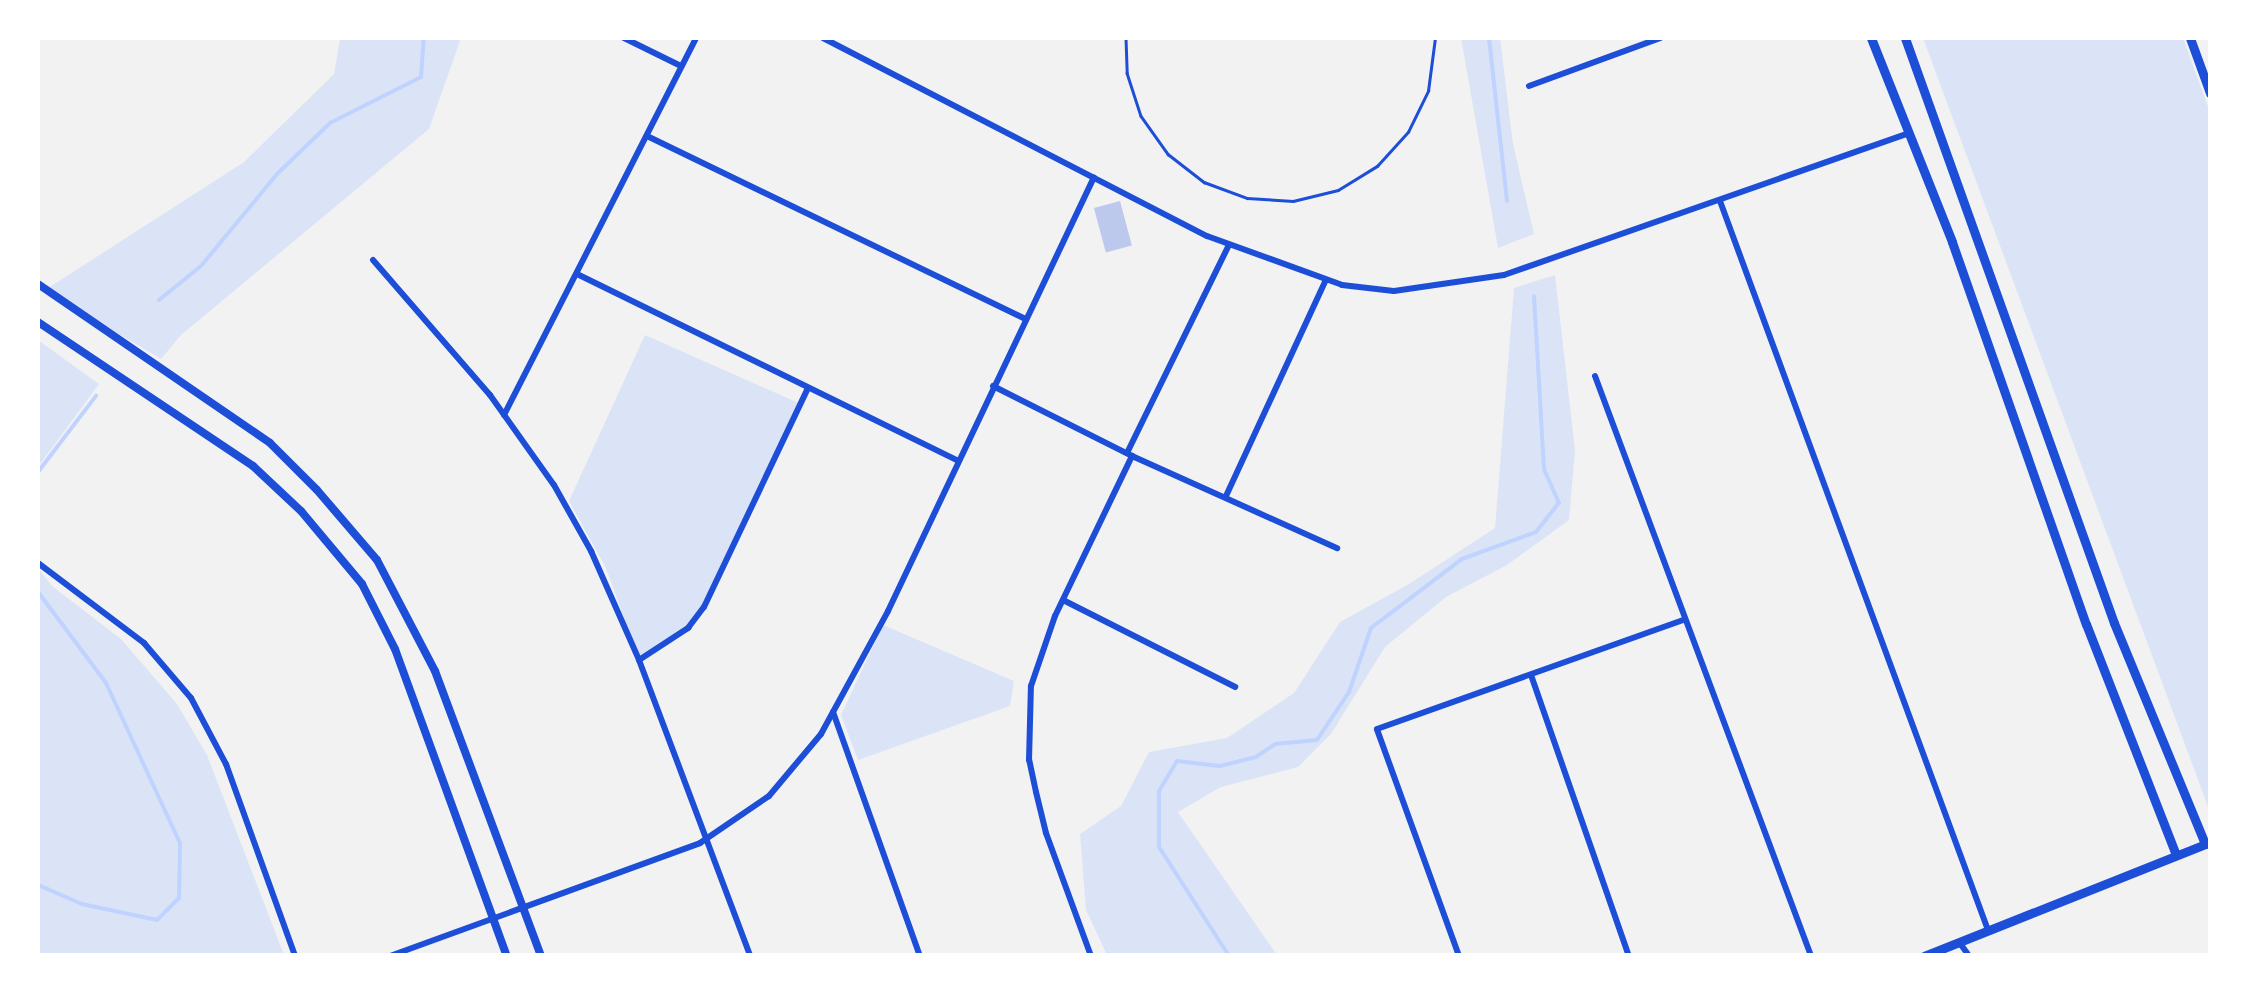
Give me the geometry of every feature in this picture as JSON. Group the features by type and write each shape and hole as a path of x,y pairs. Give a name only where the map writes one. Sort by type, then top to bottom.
{"main road":[{"path":"1905,38 2114,623 2208,845 1924,956"},
{"path":"2190,38 2210,93"},
{"path":"1876,39 1906,134 1952,242 2080,607 2176,856"},
{"path":"1952,242 1974,233"}],"street":[{"path":"624,38 682,66"},
{"path":"504,415 696,38"},
{"path":"823,38 835,40 1229,245 1326,280 1394,291 1504,275 1906,134"},
{"path":"1529,86 1660,38"},
{"path":"647,136 1026,318"},
{"path":"390,956 706,840 770,796 821,734 888,611 1094,178"},
{"path":"1720,200 1989,932"},
{"path":"1090,956 1046,833 1029,760 1031,686 1042,645 1229,245"},
{"path":"373,260 504,415 568,508 639,660 750,956"},
{"path":"577,274 957,460"},
{"path":"1226,496 1326,280"},
{"path":"38,284 270,444 318,490 377,560 424,646 541,956"},
{"path":"38,322 253,466 301,512 362,584 395,648 507,956"},
{"path":"1595,376 1811,956"},
{"path":"993,386 1130,454 1337,548"},
{"path":"639,660 688,628 704,608 808,388"},
{"path":"38,563 144,643 191,698 226,764 295,956"},
{"path":"1063,600 1235,687"},
{"path":"1459,956 1377,729 1683,620"},
{"path":"1532,675 1629,956"},
{"path":"833,711 920,956"},
{"path":"1960,942 1969,956"}],"path":[{"path":"1126,38 1127,73 1141,116 1168,154 1204,182 1247,198 1293,200 1338,190 1377,166 1408,132 1428,91 1435,38"}],"shaded area":[{"path":"340,38 461,38 429,129 181,335 161,359 45,290 244,162 334,74"},
{"path":"1461,38 1500,38 1513,144 1534,234 1498,248"},
{"path":"1923,38 2183,38 2210,112 2210,812"},
{"path":"1555,275 1575,450 1569,520 1507,565 1446,597 1385,647 1331,734 1298,767 1221,787 1178,812 1277,955 1107,955 1086,910 1080,834 1121,806 1149,752 1227,738 1294,693 1340,622 1409,584 1495,528 1514,288"},
{"path":"645,335 801,404 704,607 688,628 639,660 606,568 569,501"},
{"path":"38,340 99,384 38,467"},
{"path":"38,568 52,586 121,639 177,704 207,755 284,955 38,955"},
{"path":"883,625 1014,681 1010,706 858,760 841,715"}],"building":[{"path":"1120,201 1132,245 1106,252 1094,208"}],"waterway":[{"path":"159,300 201,266 277,174 330,123 421,77 424,38"},
{"path":"1489,38 1507,201"},
{"path":"1229,956 1159,847 1159,791 1177,761 1220,766 1256,757 1275,744 1317,740 1349,692 1371,628 1462,559 1536,532 1559,503 1544,469 1534,296"},
{"path":"38,472 96,396"},
{"path":"38,592 106,683 180,843 179,898 157,920 82,904 38,885"}]}
